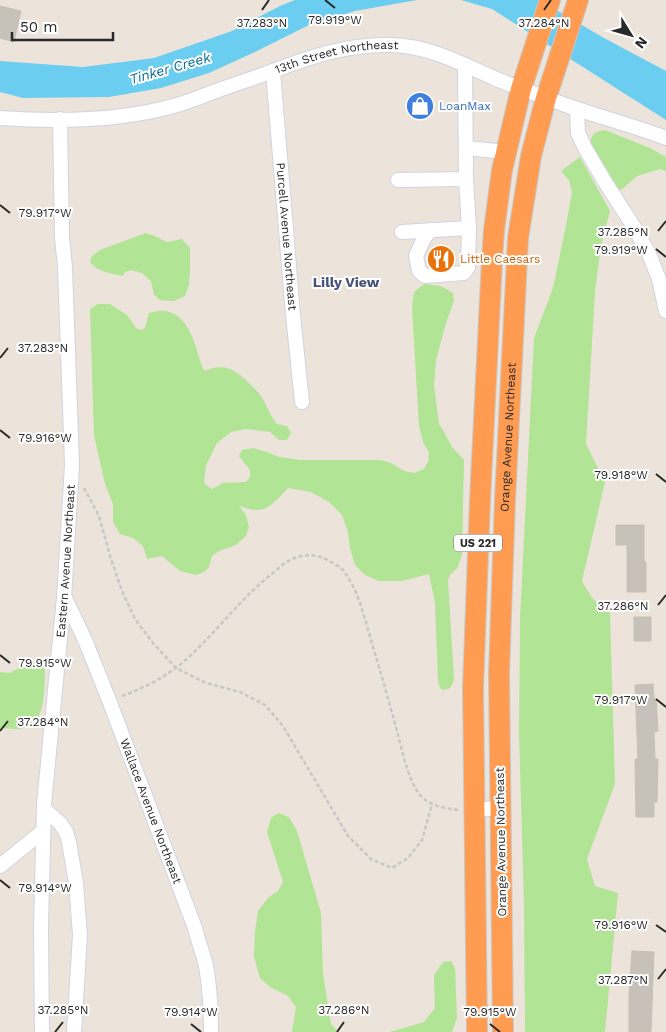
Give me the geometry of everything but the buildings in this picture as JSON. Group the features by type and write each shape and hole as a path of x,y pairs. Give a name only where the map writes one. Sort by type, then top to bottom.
{"highway":[{"name":"Orange Avenue Northeast","path":"477,1032 473,688 493,237 506,152 521,88 550,0"},
{"name":"Orange Avenue Northeast","path":"503,1032 499,673 505,500 518,238 531,156 546,98 578,0"}],"street":[{"name":"13th Street Northeast","path":"0,118 27,120 111,117 152,111 177,105 327,52 358,47 390,45 409,46 448,57 496,79 577,110 633,126 666,138"},
{"path":"431,230 424,238 416,256 419,271 425,276 464,272 468,267 470,228 466,179 465,65"},
{"name":"Purcell Avenue Northeast","path":"273,71 302,402"},
{"path":"577,110 578,133 581,141 649,254 659,279 666,312"},
{"name":"Eastern Avenue Northeast","path":"42,1032 44,809 64,598 72,465 65,267 62,238 60,119"},
{"path":"466,148 506,152"},
{"path":"398,180 466,179"},
{"path":"402,232 470,228"},
{"path":"480,500 505,500"},
{"name":"Wallace Avenue Northeast","path":"64,598 85,640 109,700 197,937 210,990 211,1032"},
{"path":"474,810 500,808"},
{"path":"44,809 60,823 66,832 76,883 80,935 74,1032"},
{"path":"0,866 43,831"}],"path":[{"path":"72,465 100,516 110,559 134,619 176,668 206,683 240,692 265,705 283,726 348,836 371,859 392,868 408,858 422,840 432,804"},
{"path":"109,700 157,680 176,668 202,644 253,589 294,558 315,555 341,568 350,578 362,609 414,786 432,804 456,810 474,810"}],"green space":[{"path":"605,130 650,148 666,157 666,171 660,169 637,176 621,190 614,187 590,143 594,134"},
{"path":"580,157 610,211 601,245 595,292 586,444 605,482 582,581 592,598 610,612 615,784 587,859 595,886 618,893 605,1032 525,1032 524,903 519,733 520,619 534,338 553,288 572,193 569,180 561,171"},
{"path":"146,233 167,242 182,239 190,248 189,285 185,296 174,301 160,300 154,295 151,281 142,273 131,270 125,272 123,276 100,270 90,262 92,256 100,250"},
{"path":"424,284 441,286 453,293 454,301 436,361 434,386 439,424 452,447 464,460 462,554 458,567 450,575 448,581 454,679 450,687 443,690 438,682 435,603 429,574 402,581 379,581 365,575 355,565 348,532 342,515 329,502 311,492 288,488 266,508 254,510 239,506 246,515 249,527 246,536 236,545 219,551 212,556 209,567 204,572 196,575 180,571 162,556 147,559 143,546 133,538 120,534 113,522 113,504 105,484 94,435 90,309 98,304 110,304 127,315 136,328 141,330 145,328 149,313 163,311 174,314 187,326 204,371 221,367 236,372 261,396 277,424 287,426 291,433 287,440 279,440 270,432 246,429 231,432 217,443 206,465 204,483 212,489 223,483 246,482 250,477 250,470 239,456 242,450 253,448 279,457 300,460 380,460 391,463 404,471 414,473 424,469 428,462 429,453 423,442 419,426 412,307 414,292"},
{"path":"32,662 40,662 45,667 44,696 39,715 34,722 26,727 16,729 0,728 0,672 9,673"},
{"path":"278,813 289,817 297,831 321,913 323,974 331,1024 338,1032 292,1032 296,1007 288,996 270,987 260,978 254,957 258,911 268,898 278,891 283,882 267,832 271,818"},
{"path":"451,961 455,968 457,1018 452,1032 390,1032 424,1022 435,1008 434,975 443,962"}],"water":[{"name":"Tinker Creek","path":"295,0 417,0 355,11 309,25 209,73 161,88 109,97 23,98 0,92 0,61 83,67 154,58 232,31"},
{"path":"461,0 539,0 666,71 666,120 492,9"}],"place":[{"name":"LoanMax","path":"420,106"},
{"name":"Little Caesars","path":"441,259"}],"district":[{"name":"Lilly View","path":"346,282"}]}
